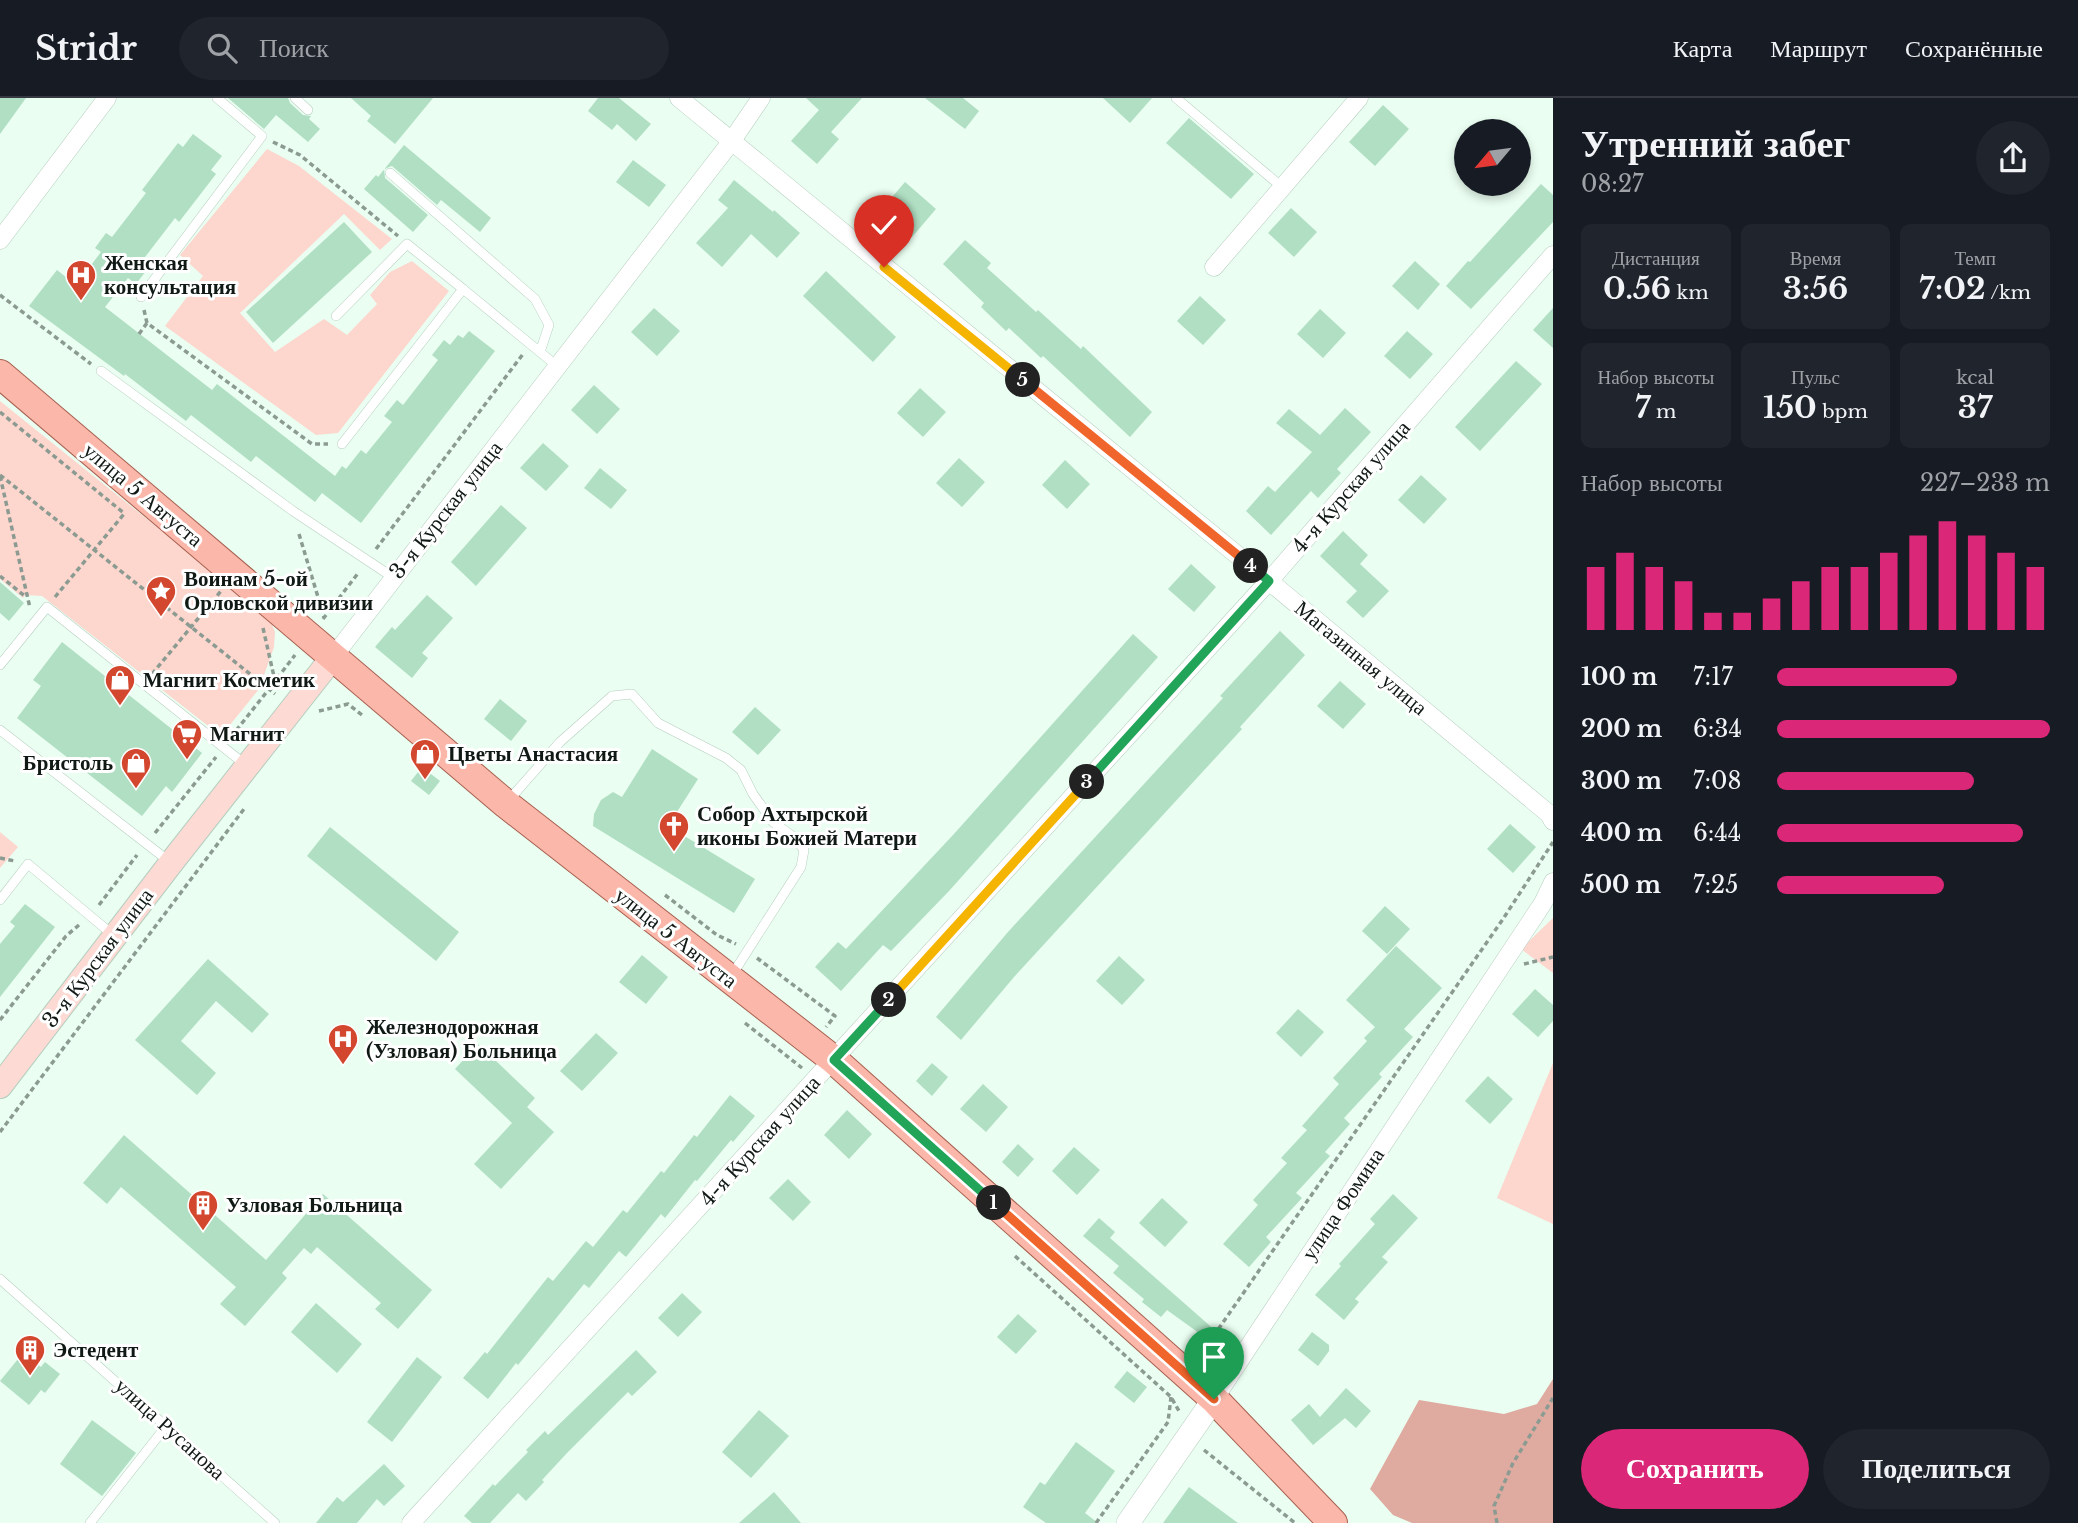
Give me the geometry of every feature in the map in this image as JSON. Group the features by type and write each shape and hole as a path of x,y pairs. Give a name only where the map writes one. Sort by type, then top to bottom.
{"main road":[{"name":"улица 5 Августа","path":"0,374 317,627 506,804 729,980 825,1070 1178,1386 1214,1399 1333,1523"},
{"name":"3-я Курская улица","path":"0,1086 340,648"}],"street":[{"path":"0,240 107,98"},
{"name":"Магазинная улица","path":"679,98 1269,581 1549,814 1553,821"},
{"name":"3-я Курская улица","path":"340,648 730,142 761,98"},
{"path":"1214,267 1359,98"},
{"name":"4-я Курская улица","path":"411,1523 1269,581 1553,254"},
{"name":"улица Фомина","path":"1128,1523 1214,1399 1543,903 1553,882"}],"lane":[{"path":"141,297 262,136 217,98"},
{"path":"295,98 308,110"},
{"path":"1175,98 1282,187"},
{"path":"390,173 535,299 549,325 540,352"},
{"path":"336,316 407,244 557,366"},
{"path":"342,444 463,289"},
{"path":"101,371 293,511 394,578"},
{"path":"0,665 47,607 247,765"},
{"path":"506,804 560,742 612,696 632,694 658,723 726,758 741,770 753,794 773,822 795,838 804,850 801,867 729,980"},
{"path":"0,730 171,863"},
{"path":"0,900 28,864 114,936"},
{"name":"улица Русанова","path":"0,1279 275,1523"},
{"path":"90,1523 167,1425"}],"path":[{"path":"262,136 300,155 407,244"},
{"path":"0,295 101,371"},
{"path":"141,297 147,323 312,444 342,444"},
{"path":"139,334 147,323"},
{"path":"0,1020 66,936 90,916 269,689 531,344"},
{"path":"0,412 135,522"},
{"path":"0,476 309,723 317,712 348,704 371,723"},
{"path":"0,476 34,623"},
{"path":"293,511 317,627 340,648"},
{"path":"47,607 124,513"},
{"path":"0,576 27,598"},
{"path":"145,684 221,591"},
{"path":"263,627 275,681"},
{"path":"0,1132 244,808"},
{"path":"1096,1523 1168,1422 1178,1386 1353,1137 1553,842"},
{"path":"740,1019 825,1070"},
{"path":"1008,1250 1178,1386 1191,1432 1203,1449 1295,1523"},
{"path":"1497,1523 1494,1506 1513,1462 1553,1398"}],"shaded area":[{"path":"267,149 299,166 392,239 380,250 344,214 240,313 275,352 324,319 347,335 377,304 370,295 390,272 412,261 449,291 338,433 316,435 165,326 203,276 180,255"},
{"path":"0,401 269,617 275,632 274,647 259,689 221,736 42,596 25,595 23,598 0,579"},
{"path":"0,832 18,847 0,868"},
{"path":"1553,918 1553,973 1521,949"},
{"path":"1553,1063 1553,1224 1497,1198"},
{"path":"1553,1379 1553,1523 1412,1523 1393,1515 1370,1489 1419,1400 1504,1414 1537,1404"}],"building":[{"path":"0,98 26,98 0,134"},
{"path":"228,98 288,98 303,115 311,116 309,119 320,129 308,142 276,115 264,129"},
{"path":"351,98 433,98 395,144 367,121 371,116"},
{"path":"598,98 619,98 651,124 636,141 617,124 612,130 588,111"},
{"path":"806,98 862,98 831,132 839,139 817,164 791,141 819,110"},
{"path":"925,98 963,98 979,111 965,129"},
{"path":"1103,98 1152,98 1130,123"},
{"path":"1383,105 1409,129 1375,166 1349,142"},
{"path":"1189,118 1254,174 1231,199 1166,143"},
{"path":"193,134 222,156 211,170 216,174 179,222 175,218 142,261 149,267 136,284 128,278 105,307 212,390 217,384 335,476 342,466 346,469 361,450 366,454 392,422 384,416 397,400 403,405 438,360 432,355 444,340 450,345 458,335 463,338 469,331 495,351 361,523 322,493 315,502 256,456 251,462 191,415 186,421 29,306 57,270 76,285 101,252 95,248 106,233 112,237 146,193 142,190 178,143 183,147"},
{"path":"404,145 491,218 480,232 441,200 437,205 392,166 385,169"},
{"path":"633,160 666,185 649,207 616,182"},
{"path":"384,170 385,178 428,215 413,232 364,189"},
{"path":"734,180 800,233 777,258 751,234 722,267 696,243 728,208 718,200"},
{"path":"905,182 936,209 912,237 881,210"},
{"path":"1541,184 1553,195 1553,222 1471,309 1446,286"},
{"path":"1291,208 1317,232 1294,257 1268,233"},
{"path":"344,222 372,252 273,343 246,312"},
{"path":"965,240 991,263 987,268 1081,349 1083,346 1152,412 1130,437 1043,356 1041,358 1009,328 1006,331 981,307 984,303 943,264"},
{"path":"1415,261 1440,284 1418,310 1392,286"},
{"path":"826,271 896,337 873,362 803,296"},
{"path":"1200,296 1226,320 1203,345 1177,321"},
{"path":"654,308 680,331 657,356 631,332"},
{"path":"1553,308 1553,348 1533,330"},
{"path":"1320,309 1346,333 1323,358 1297,334"},
{"path":"1407,331 1433,354 1410,379 1384,356"},
{"path":"1516,361 1542,384 1480,451 1455,427"},
{"path":"594,385 620,409 597,434 571,410"},
{"path":"920,388 946,412 923,437 897,413"},
{"path":"1345,408 1371,432 1337,469 1341,473 1318,498 1311,491 1271,535 1246,511 1268,486 1275,492 1312,452 1276,423 1289,409 1320,435"},
{"path":"543,443 569,466 546,491 520,468"},
{"path":"959,458 985,482 962,507 936,483"},
{"path":"1065,460 1090,484 1067,509 1042,485"},
{"path":"600,468 627,490 611,509 584,488"},
{"path":"1421,475 1447,499 1424,524 1398,500"},
{"path":"501,505 527,528 476,586 451,562"},
{"path":"1343,531 1368,555 1360,564 1389,591 1363,618 1346,602 1357,591 1320,556"},
{"path":"1191,564 1216,587 1194,612 1168,589"},
{"path":"0,582 24,603 9,621 0,613"},
{"path":"427,595 453,618 422,653 428,658 412,678 375,647 392,627 395,630"},
{"path":"1280,631 1305,655 1240,727 1242,729 1014,977 961,1040 936,1017 1008,932 1223,698 1220,696"},
{"path":"1133,634 1158,657 949,891 891,951 883,945 841,991 815,967 838,942 846,949 953,835"},
{"path":"62,642 202,753 172,792 166,786 142,816 17,718 41,686 33,680"},
{"path":"1340,681 1366,704 1343,729 1317,706"},
{"path":"500,699 527,721 511,741 484,719"},
{"path":"755,707 781,730 758,755 732,732"},
{"name":"Собор Ахтырской иконы Божией Матери","path":"652,749 698,779 668,826 755,879 734,913 593,826 594,814 601,800 613,792 622,797"},
{"path":"422,767 440,781 429,795 411,781"},
{"path":"1510,824 1536,847 1513,873 1487,849"},
{"path":"330,827 459,932 436,961 307,856"},
{"path":"25,904 55,927 0,997 0,944 15,926 10,922"},
{"path":"1385,906 1410,929 1387,954 1362,931"},
{"path":"1396,946 1442,988 1404,1029 1413,1037 1379,1074 1382,1077 1344,1118 1350,1124 1325,1152 1330,1156 1296,1193 1302,1198 1266,1237 1271,1242 1249,1267 1223,1244 1258,1205 1253,1200 1287,1163 1281,1158 1307,1130 1302,1126 1339,1084 1333,1078 1367,1041 1364,1038 1375,1027 1346,1000"},
{"path":"642,955 668,977 646,1004 619,982"},
{"path":"1119,956 1145,980 1122,1005 1096,981"},
{"path":"208,959 269,1014 252,1033 216,1001 181,1041 216,1073 197,1095 135,1040"},
{"path":"1535,989 1553,1005 1553,1021 1538,1037 1512,1014"},
{"path":"1298,1009 1324,1032 1301,1057 1276,1033"},
{"path":"596,1033 618,1053 582,1091 560,1071"},
{"path":"478,1044 535,1098 527,1107 554,1132 501,1189 474,1164 512,1123 455,1069"},
{"path":"932,1063 948,1077 932,1096 916,1081"},
{"path":"1488,1076 1513,1099 1490,1124 1465,1101"},
{"path":"983,1084 1008,1107 986,1132 960,1109"},
{"path":"730,1095 755,1116 697,1181 695,1180 665,1218 661,1214 626,1257 619,1251 589,1288 584,1284 488,1399 463,1378 485,1352 487,1354 548,1277 553,1281 586,1241 593,1247 623,1210 627,1213 694,1135 697,1137"},
{"path":"847,1110 872,1134 849,1159 824,1135"},
{"path":"124,1135 266,1260 323,1194 432,1290 398,1329 375,1309 381,1303 317,1247 311,1254 304,1248 282,1273 287,1278 245,1326 220,1304 236,1287 121,1187 107,1204 83,1183"},
{"path":"1018,1144 1034,1159 1018,1177 1002,1162"},
{"path":"1074,1147 1100,1170 1077,1195 1052,1171"},
{"path":"788,1179 811,1202 793,1221 769,1198"},
{"path":"1393,1194 1418,1218 1382,1257 1388,1262 1355,1299 1359,1302 1344,1320 1315,1295 1375,1224 1370,1219"},
{"path":"1162,1198 1188,1222 1165,1247 1139,1223"},
{"path":"1099,1218 1115,1232 1110,1238 1217,1332 1210,1341 1167,1310 1161,1317 1113,1273 1119,1266 1083,1236"},
{"path":"682,1293 702,1312 678,1337 658,1318"},
{"path":"316,1303 362,1344 337,1373 291,1332"},
{"path":"1018,1314 1037,1331 1016,1354 997,1337"},
{"path":"1312,1332 1329,1345 1329,1351 1318,1366 1298,1350"},
{"path":"636,1350 657,1372 632,1396 628,1392 567,1453 526,1501 518,1493 490,1523 472,1523 464,1516 493,1484 495,1486 528,1452 526,1450 545,1431 548,1435"},
{"name":"Эстедент","path":"23,1353 41,1367 45,1362 60,1374 45,1393 41,1390 29,1405 0,1381"},
{"path":"417,1357 442,1377 392,1442 367,1422"},
{"path":"1127,1371 1147,1387 1134,1403 1114,1387"},
{"path":"1346,1388 1371,1411 1356,1428 1345,1418 1313,1445 1291,1420 1309,1404 1320,1417"},
{"path":"759,1410 789,1436 751,1478 722,1452"},
{"path":"92,1420 136,1453 102,1496 60,1464"},
{"path":"1076,1442 1115,1471 1085,1513 1098,1523 1046,1523 1023,1507 1040,1482 1045,1485"},
{"path":"384,1464 405,1486 384,1506 377,1499 357,1523 316,1523 337,1497 343,1502"},
{"path":"1189,1487 1238,1523 1163,1523"},
{"path":"774,1492 801,1523 739,1523"}],"place":[{"name":"Женская консультация","path":"81,302"},
{"name":"Воинам 5-ой Орловской дивизии","path":"161,618"},
{"name":"Магнит Косметик","path":"120,707"},
{"name":"Магнит","path":"187,761"},
{"name":"Цветы Анастасия","path":"425,781"},
{"name":"Бристоль","path":"136,790"},
{"name":"Собор Ахтырской иконы Божией Матери","path":"674,853"},
{"name":"Железнодорожная (Узловая) Больница","path":"343,1066"},
{"name":"Узловая Больница","path":"203,1232"},
{"name":"Эстедент","path":"30,1377"}],"route":[{"path":"884,267 1269,581 834,1060 1214,1399"}]}
